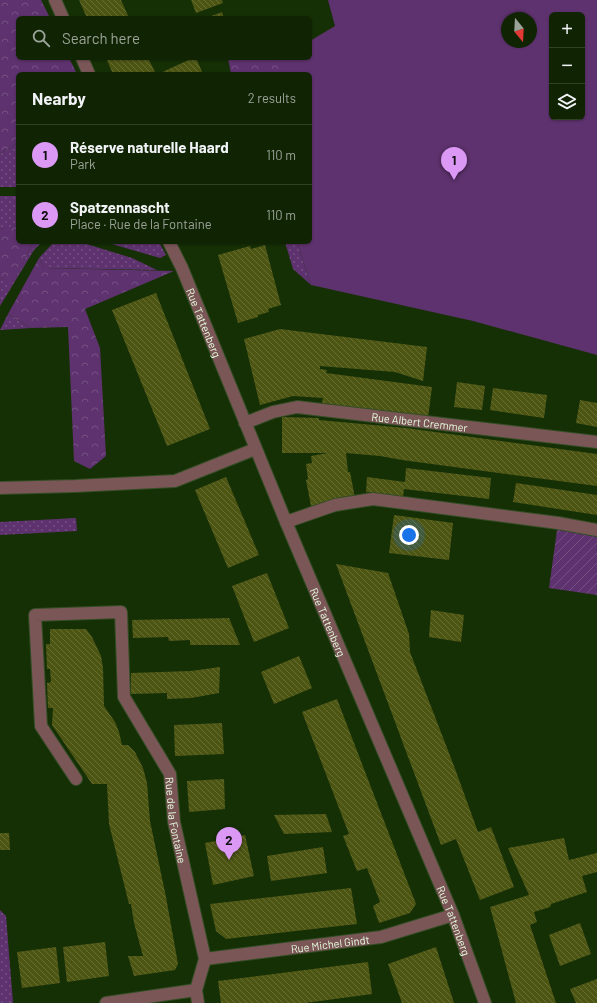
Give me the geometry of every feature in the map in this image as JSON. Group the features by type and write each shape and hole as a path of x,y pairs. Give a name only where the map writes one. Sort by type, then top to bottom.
{"street":[{"path":"54,0 62,16"},
{"path":"83,60 89,72"},
{"name":"Rue Tattenberg","path":"171,244 286,522 453,915 485,1003"},
{"name":"Rue Albert Cremmer","path":"245,423 273,412 297,407 597,442"},
{"path":"0,488 175,481 255,448"},
{"path":"286,522 335,505 372,499 558,523 597,530"},
{"name":"Rue de la Fontaine","path":"76,779 41,726 35,615 121,612 124,697 170,774 174,822 205,959 196,990 198,1003"},
{"name":"Rue Michel Gindt","path":"205,959 381,937 453,915"},
{"path":"106,1003 196,990"}],"green space":[{"path":"0,0 41,0 49,16 16,16 16,60 70,60 76,72 16,72 16,144 0,154"},
{"path":"328,0 597,0 597,355 473,321 311,285 298,244 312,244 312,72 279,72 278,60 312,60 312,40 335,26"},
{"path":"228,60 282,60 304,72 231,72"},
{"path":"16,144 16,187 0,187 0,154"},
{"path":"0,196 16,196 16,226 0,230"},
{"path":"16,226 16,244 32,244 13,284 0,278 0,230"},
{"path":"32,244 40,244 34,250 0,306 0,278 13,283"},
{"path":"52,244 86,244 132,258 157,270 44,268 39,258"},
{"path":"112,244 160,244 166,255 160,258"},
{"path":"286,244 298,244 311,285 293,269"},
{"path":"39,258 44,268 174,271 85,309 100,348 106,456 90,469 74,461 68,327 31,328 8,314"},
{"path":"8,314 31,328 0,330"},
{"path":"76,518 77,531 0,535 0,522"},
{"path":"558,523 597,530 597,595 549,588"},
{"path":"0,910 6,916 13,1003 0,1003"}],"building":[{"path":"79,0 121,0 128,16 86,16"},
{"path":"191,0 222,0 223,3 196,13"},
{"path":"222,12 223,16 211,16"},
{"path":"107,60 149,60 155,72 112,72"},
{"path":"189,60 197,60 202,72 162,72"},
{"path":"265,245 281,305 268,309 269,312 258,315 258,317 238,323 218,255 250,246 251,249"},
{"path":"156,293 210,429 167,446 112,310"},
{"path":"280,329 427,347 423,381 395,372 320,366 320,369 327,370 326,373 432,387 428,418 322,403 323,398 293,396 260,405 244,339"},
{"path":"457,382 485,386 482,410 454,407"},
{"path":"493,388 547,395 544,418 490,410"},
{"path":"580,400 597,403 597,427 576,423"},
{"path":"282,417 319,418 319,420 406,428 597,454 597,486 380,456 346,453 348,472 350,472 355,498 311,506 306,480 308,479 306,464 312,463 311,456 328,453 282,453"},
{"path":"406,468 491,478 489,499 404,489 403,497 366,492 367,477 405,482"},
{"path":"226,477 259,555 228,568 195,490"},
{"path":"516,483 597,495 597,515 513,502"},
{"path":"394,515 453,523 449,560 389,553"},
{"path":"336,564 388,573 409,634 410,652 478,832 491,827 514,887 480,900 456,839 441,845"},
{"path":"267,573 289,628 254,642 232,586"},
{"path":"431,610 464,615 461,642 429,637"},
{"path":"229,618 240,645 190,645 190,640 169,641 168,637 133,638 132,620"},
{"path":"50,629 86,629 92,637 101,656 103,668 104,706 115,722 122,745 128,745 135,752 143,768 147,783 150,821 178,964 175,970 134,976 128,956 143,956 134,923 131,904 129,904 109,824 107,784 92,784 52,725 53,708 48,708 47,683 51,682 50,669 47,669 46,644 50,644"},
{"path":"299,656 312,688 274,704 261,672"},
{"path":"220,667 219,693 191,698 167,699 167,693 131,694 131,673 191,671"},
{"path":"337,699 416,904 410,913 379,923 373,906 380,902 367,868 357,871 343,836 349,834 302,712"},
{"path":"222,723 224,754 175,756 174,725"},
{"path":"224,779 225,809 189,812 187,781"},
{"path":"326,814 332,832 284,834 274,815"},
{"path":"0,833 9,833 10,850 0,850"},
{"path":"245,835 254,876 213,885 205,843"},
{"path":"564,838 569,860 597,853 597,872 582,876 587,892 551,904 550,907 534,912 537,922 530,925 556,1003 516,1003 490,907 529,895 508,848"},
{"path":"323,847 327,873 271,881 267,856"},
{"path":"351,888 357,924 226,939 216,931 210,904"},
{"path":"580,923 591,954 560,966 549,935"},
{"path":"105,942 109,976 67,982 63,947"},
{"path":"56,947 60,983 22,988 17,952"},
{"path":"436,947 454,1003 402,1003 388,964"},
{"path":"368,962 372,994 305,1003 221,1003 218,981"},
{"path":"597,979 597,1003 576,1003 570,989"}],"place":[{"name":"Réserve naturelle Haard","path":"454,180"},
{"name":"Spatzennascht","path":"229,860"}]}
